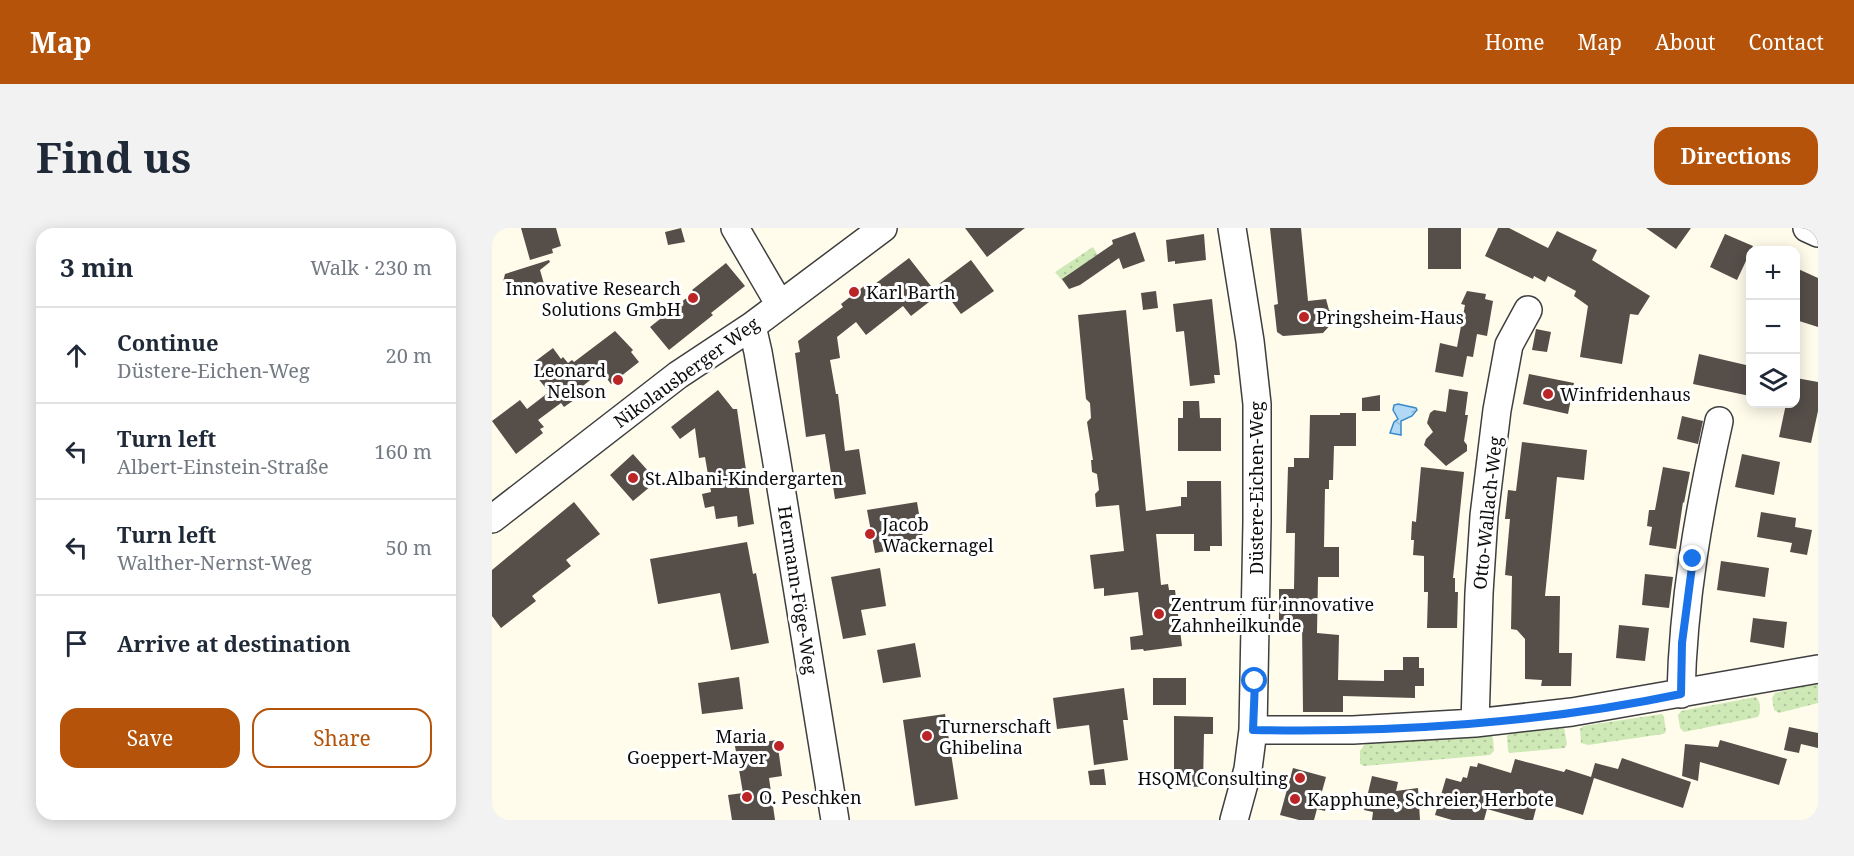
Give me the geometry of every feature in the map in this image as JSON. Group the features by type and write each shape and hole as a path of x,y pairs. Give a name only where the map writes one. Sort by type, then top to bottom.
{"street":[{"path":"735,228 780,305"},
{"name":"Nikolausberger Weg","path":"492,519 678,375 752,326 883,228"},
{"name":"Düstere-Eichen-Weg","path":"1232,228 1251,348 1257,404 1253,730 1248,769 1234,820"},
{"path":"1808,228 1818,233"},
{"name":"Otto-Wallach-Weg","path":"1475,723 1484,516 1494,434 1509,345 1527,310"},
{"name":"Hermann-Föge-Weg","path":"752,326 776,457 835,820"},
{"path":"1681,694 1682,643 1693,559 1719,420"},
{"path":"1253,730 1328,731 1475,723 1580,711 1818,669"}],"green space":[{"path":"1093,247 1104,266 1096,256 1063,278 1071,291 1055,272"},
{"path":"1818,682 1818,703 1779,713 1774,710 1772,698 1775,693"},
{"path":"1756,697 1760,707 1758,717 1684,732 1680,728 1678,715 1681,711"},
{"path":"1662,714 1666,732 1663,734 1588,745 1581,743 1580,729 1583,726"},
{"path":"1564,727 1567,744 1565,748 1510,753 1508,751 1507,736 1510,733"},
{"path":"1490,734 1493,738 1494,751 1490,755 1364,766 1360,764 1360,751 1364,745 1373,742"}],"water":[{"path":"1398,404 1417,410 1412,416 1401,421 1401,435 1390,433 1394,422 1398,419 1393,410 1394,405"}],"building":[{"path":"521,228 556,228 561,246 552,249 553,253 530,260"},
{"path":"681,228 685,242 668,245 665,232"},
{"path":"965,228 1025,228 987,257"},
{"path":"1270,228 1301,228 1308,301 1326,299 1334,321 1323,333 1283,336 1277,332 1274,305 1278,304"},
{"path":"1428,228 1461,228 1461,269 1428,269"},
{"path":"1498,228 1509,228 1548,248 1557,231 1597,250 1592,260 1650,296 1638,315 1630,314 1622,364 1580,357 1588,306 1574,296 1576,291 1548,276 1545,282 1534,276 1533,279 1485,256"},
{"path":"1646,228 1691,228 1676,249"},
{"path":"1135,232 1145,261 1123,269 1119,258 1080,285 1069,289 1062,279 1113,244 1112,240"},
{"path":"1204,234 1206,260 1175,264 1175,261 1168,262 1166,240"},
{"path":"1725,234 1753,246 1746,246 1746,261 1737,280 1710,267"},
{"path":"909,258 938,295 911,316 903,306 866,335 856,322 837,337 840,358 830,360 836,394 838,394 845,451 859,449 866,494 835,499 825,434 806,437 795,353 800,352 798,341 843,307 841,304 868,283 871,287"},
{"path":"549,260 550,262 540,270 544,284 530,287 530,284 525,286 523,282 511,291 503,282 505,274"},
{"path":"971,260 994,291 961,314 939,284"},
{"path":"726,263 745,286 669,350 650,327"},
{"path":"1800,270 1818,278 1818,327 1800,321"},
{"path":"1156,291 1158,308 1143,310 1141,293"},
{"path":"1467,291 1486,294 1485,299 1493,301 1487,336 1477,334 1473,357 1467,356 1463,377 1435,372 1440,343 1457,347 1465,305 1461,304"},
{"path":"1212,299 1220,375 1214,375 1215,383 1190,386 1184,331 1176,332 1173,304"},
{"path":"1126,310 1146,511 1181,506 1181,497 1187,497 1187,481 1221,481 1222,546 1210,546 1210,551 1194,551 1194,534 1156,534 1161,585 1168,584 1169,590 1175,590 1182,646 1144,651 1143,649 1131,650 1130,637 1143,635 1138,592 1104,596 1104,588 1094,589 1090,555 1124,551 1119,505 1096,507 1095,494 1099,490 1097,474 1092,472 1091,460 1093,460 1087,422 1091,418 1090,403 1086,399 1078,315"},
{"path":"1536,329 1551,332 1547,352 1532,350"},
{"path":"615,331 633,350 631,352 639,362 611,384 602,372 599,373 574,393 577,398 564,407 561,403 538,420 544,427 540,429 543,433 516,454 492,421 520,400 527,409 549,392 536,376 540,373 533,363 553,348 561,359 563,357 568,363 572,360 574,362"},
{"path":"1699,354 1746,365 1746,395 1693,384"},
{"name":"Winfridenhaus","path":"1529,374 1574,383 1568,414 1523,404"},
{"path":"1800,379 1818,382 1818,411 1811,443 1779,437 1785,408 1800,408"},
{"path":"1449,389 1468,392 1465,415 1468,415 1464,441 1467,451 1446,466 1424,445 1433,432 1427,423 1430,413 1434,410 1446,412"},
{"path":"718,390 733,409 737,409 754,524 738,527 737,516 716,519 714,506 705,508 702,494 711,492 705,457 699,458 695,428 680,439 671,427"},
{"path":"1380,395 1380,411 1362,411 1362,398"},
{"path":"1183,401 1199,401 1200,418 1221,418 1221,451 1178,451 1178,418 1183,418"},
{"path":"1340,413 1356,413 1356,446 1334,446 1333,480 1329,480 1329,489 1325,489 1324,547 1339,547 1339,577 1318,577 1317,633 1339,635 1338,680 1384,681 1384,670 1403,670 1403,657 1419,657 1419,668 1424,668 1424,686 1415,686 1415,698 1343,696 1343,712 1303,712 1302,622 1279,621 1279,589 1294,589 1295,533 1286,533 1288,467 1294,467 1294,458 1309,458 1310,415 1340,415"},
{"path":"1682,416 1703,421 1698,444 1677,439"},
{"path":"1522,442 1587,450 1584,480 1557,477 1545,596 1560,596 1559,653 1572,653 1571,686 1541,686 1542,680 1525,679 1525,639 1517,630 1511,629 1512,576 1505,575 1510,519 1505,519 1508,490 1516,491"},
{"name":"St.Albani-Kindergarten","path":"633,454 657,481 633,501 610,475"},
{"path":"1742,454 1780,462 1774,495 1735,487"},
{"path":"1421,467 1464,472 1453,578 1455,578 1455,592 1458,592 1457,628 1427,628 1428,592 1424,592 1424,556 1413,555 1414,540 1411,540 1412,521 1416,522"},
{"path":"1663,467 1690,472 1676,549 1649,545 1652,527 1647,526 1649,510 1655,510"},
{"path":"574,502 600,534 566,560 571,566 532,596 536,601 501,628 492,616 492,570"},
{"path":"917,502 924,544 875,553 867,510"},
{"path":"1761,512 1796,518 1795,527 1812,530 1807,555 1790,552 1792,543 1757,537"},
{"path":"747,542 753,574 756,573 769,643 731,650 720,593 658,604 650,559"},
{"path":"1721,561 1769,568 1765,597 1717,590"},
{"path":"880,568 886,606 861,610 866,635 843,639 831,577"},
{"path":"1645,574 1673,577 1669,608 1642,605"},
{"path":"1753,618 1787,622 1784,648 1750,642"},
{"path":"1619,625 1649,628 1645,661 1616,658"},
{"path":"915,643 921,677 883,683 877,650"},
{"path":"739,677 743,709 702,714 698,683"},
{"path":"1153,678 1186,678 1186,705 1153,705"},
{"path":"1124,688 1128,720 1123,720 1128,760 1094,765 1089,725 1057,729 1053,698"},
{"path":"945,714 958,799 915,806 903,720"},
{"path":"1174,716 1213,717 1213,734 1204,734 1203,787 1174,786"},
{"path":"1789,727 1818,733 1818,748 1801,744 1799,753 1784,750"},
{"path":"777,740 782,776 769,778 775,820 732,820 728,795 743,793 735,746"},
{"path":"1720,740 1787,759 1779,785 1700,762 1698,781 1682,776 1685,744 1718,747"},
{"path":"1622,758 1691,782 1683,808 1594,778 1583,815 1538,801 1533,820 1487,809 1484,820 1452,820 1435,815 1446,778 1461,782 1463,777 1467,778 1470,766 1477,767 1478,763 1511,773 1515,759 1564,772 1566,769 1591,777 1595,763 1618,769"},
{"path":"1293,768 1326,777 1321,795 1328,797 1325,811 1317,809 1314,820 1299,820 1280,815"},
{"path":"1104,769 1106,785 1090,785 1088,771"},
{"path":"1372,776 1398,782 1396,791 1418,788 1420,820 1372,820 1373,812 1364,810"}],"place":[{"name":"Karl Barth","path":"854,292"},
{"name":"Innovative Research Solutions GmbH","path":"693,298"},
{"name":"Pringsheim-Haus","path":"1304,317"},
{"name":"Leonard Nelson","path":"618,380"},
{"name":"Winfridenhaus","path":"1548,394"},
{"name":"St.Albani-Kindergarten","path":"633,478"},
{"name":"Jacob Wackernagel","path":"870,534"},
{"name":"Zentrum für innovative Zahnheilkunde","path":"1159,614"},
{"name":"Turnerschaft Ghibelina","path":"927,736"},
{"name":"Maria Goeppert-Mayer","path":"779,746"},
{"name":"HSQM Consulting","path":"1300,778"},
{"name":"O. Peschken","path":"747,797"},
{"name":"Kapphune, Schreier, Herbote","path":"1295,799"}],"route":[{"path":"1255,681 1253,730 1328,731 1475,723 1580,711 1681,694 1682,643 1693,559"}]}
